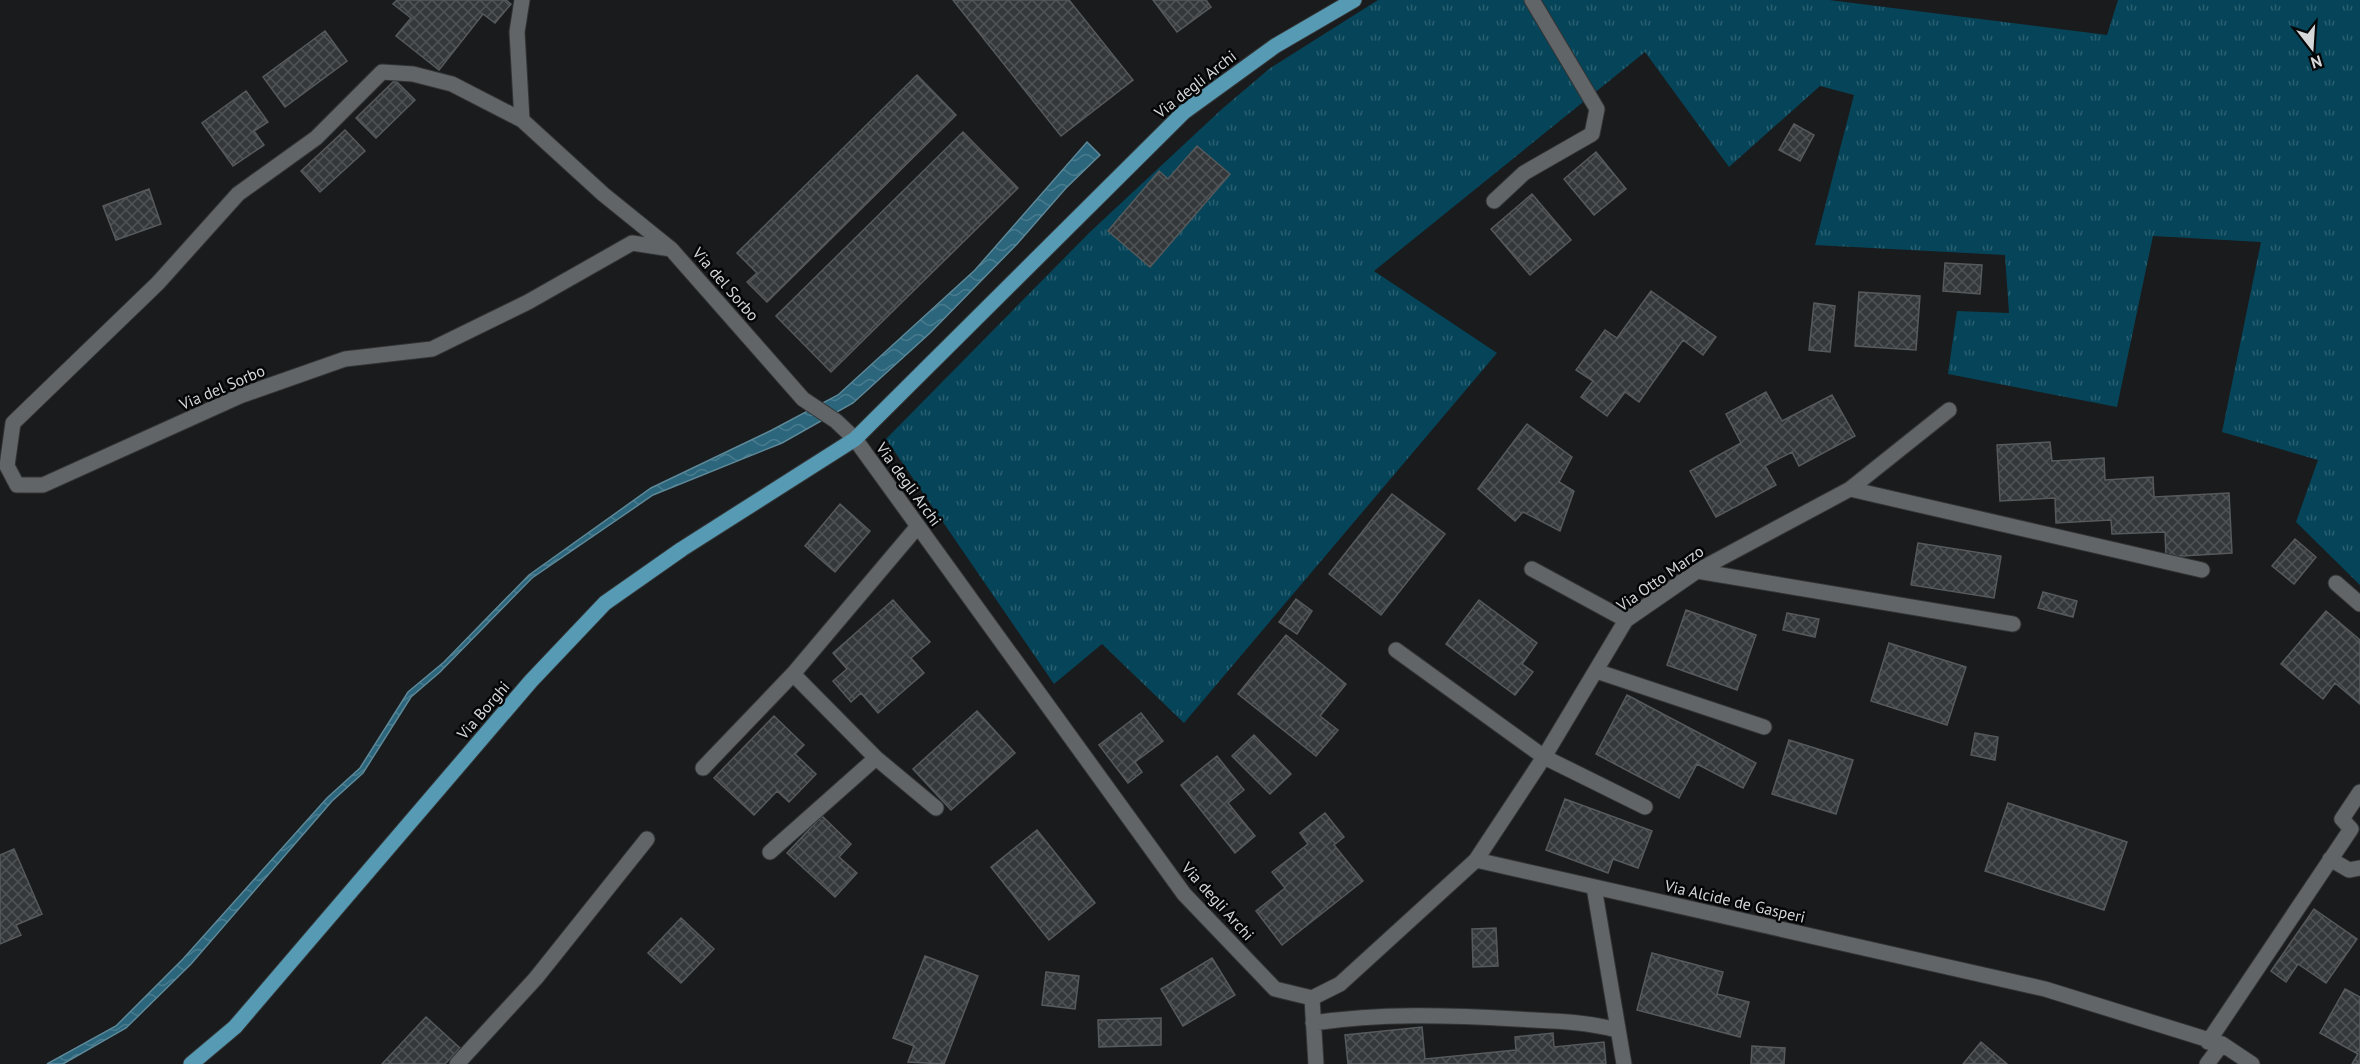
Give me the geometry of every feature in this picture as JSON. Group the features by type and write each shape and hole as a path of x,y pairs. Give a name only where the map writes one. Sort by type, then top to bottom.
{"main road":[{"name":"Via degli Archi","path":"855,439 1184,112 1275,46 1342,3"},
{"name":"Via Borghi","path":"191,1064 235,1027 531,681 605,603 682,549 855,439"}],"street":[{"path":"522,0 517,32 522,120 603,194 671,249"},
{"path":"1494,201 1524,173 1592,134 1597,109 1532,0"},
{"name":"Via del Sorbo","path":"522,120 452,84 413,74 382,72 316,138 238,194 158,283 13,423 7,466 17,485 43,485 240,396 345,359 432,349 528,302 632,243 671,249 802,399 836,421 855,439"},
{"name":"Via Otto Marzo","path":"1476,860 1545,757 1626,620 1697,571 1850,489 1949,410"},
{"name":"Via degli Archi","path":"855,439 1184,894 1275,989 1312,998"},
{"path":"1850,489 2202,570"},
{"path":"703,768 793,674 918,526"},
{"path":"1532,569 1626,620"},
{"path":"1697,571 2013,624"},
{"path":"2336,583 2360,604"},
{"path":"1396,650 1545,757 1645,807"},
{"path":"1596,671 1764,727"},
{"path":"793,674 876,758 936,808"},
{"path":"770,852 876,758"},
{"path":"2207,1064 2215,1043 2351,829 2342,819 2360,792"},
{"path":"457,1064 536,978 647,839"},
{"path":"2330,859 2349,870 2360,868"},
{"path":"1316,1064 1312,998 1340,984 1476,860"},
{"name":"Via Alcide de Gasperi","path":"1476,860 2045,989 2215,1043 2252,1064"},
{"path":"1594,887 1624,1064"},
{"path":"1313,1023 1362,1016 1471,1016 1591,1023 1617,1030"}],"green space":[{"path":"1378,0 1829,0 2107,35 2118,0 2360,0 2360,585 2296,522 2318,460 2222,432 2261,242 2153,236 2117,407 1948,374 1957,311 2009,313 2005,255 1815,245 1854,95 1820,86 1729,167 1645,52 1374,271 1497,353 1184,723 1102,644 1054,684 886,439 1089,233 1222,109 1269,69"}],"water":[{"path":"1087,142 1100,155 930,333 853,403 782,443 653,495 532,578 440,672 411,697 363,773 332,801 191,964 126,1028 63,1064 47,1064 116,1026 183,959 327,798 360,768 408,692 444,662 529,575 651,488 772,430 838,395 975,270"}],"building":[{"path":"397,0 506,0 511,4 495,23 483,14 439,70 396,36 411,18 393,4"},
{"path":"953,0 1069,0 1133,80 1061,136"},
{"path":"1153,0 1206,0 1211,7 1177,32"},
{"path":"325,31 347,61 285,107 263,77"},
{"path":"917,75 956,115 767,302 747,282 757,273 737,253"},
{"path":"395,80 415,100 376,138 356,118"},
{"path":"246,91 268,122 254,131 264,145 233,166 202,123"},
{"path":"1794,124 1814,135 1800,161 1779,150"},
{"path":"345,130 365,151 320,192 301,171"},
{"path":"963,132 1018,188 831,372 776,316"},
{"path":"1197,146 1230,174 1150,267 1108,231 1159,171 1168,179"},
{"path":"1596,152 1626,189 1594,215 1564,179"},
{"path":"149,189 161,224 116,240 103,206"},
{"path":"1532,194 1571,240 1530,275 1491,229"},
{"path":"1945,263 1982,265 1980,294 1943,291"},
{"path":"1651,291 1716,337 1703,355 1683,340 1639,402 1625,392 1607,416 1581,397 1593,381 1576,370 1605,330 1617,338"},
{"path":"1859,292 1920,296 1916,350 1855,346"},
{"path":"1814,303 1835,306 1830,352 1809,350"},
{"path":"1766,392 1782,421 1832,395 1855,436 1799,466 1792,452 1765,466 1776,485 1716,517 1690,471 1741,443 1726,414"},
{"path":"1527,424 1572,457 1559,482 1574,491 1560,531 1523,512 1515,521 1478,489"},
{"path":"2050,442 2052,461 2104,458 2105,480 2153,477 2154,497 2229,493 2232,553 2166,557 2165,532 2112,534 2111,520 2056,523 2055,498 2000,501 1997,445"},
{"path":"1392,494 1445,534 1381,615 1329,574"},
{"path":"840,504 870,531 835,572 805,546"},
{"path":"2295,539 2316,557 2294,584 2272,566"},
{"path":"1918,543 2001,556 1994,598 1911,585"},
{"path":"2043,592 2077,601 2073,617 2038,608"},
{"path":"1296,599 1312,611 1297,634 1279,622"},
{"path":"893,600 930,642 911,658 924,673 878,713 861,693 851,702 833,681 847,669 833,653"},
{"path":"1479,600 1537,643 1522,664 1533,672 1515,695 1446,644"},
{"path":"1686,610 1756,635 1737,690 1667,665"},
{"path":"2326,611 2360,640 2360,704 2335,683 2323,699 2281,664"},
{"path":"1787,613 1819,619 1815,637 1783,630"},
{"path":"1286,635 1346,684 1320,716 1338,730 1316,756 1238,694"},
{"path":"1889,643 1966,667 1947,725 1871,701"},
{"path":"1627,695 1756,763 1743,788 1697,764 1679,798 1596,754"},
{"path":"977,711 1015,753 951,810 913,769"},
{"path":"1141,713 1163,741 1135,762 1142,772 1128,783 1099,745"},
{"path":"774,716 804,745 795,754 816,774 789,802 777,791 754,815 714,778"},
{"path":"1975,733 1998,737 1995,760 1971,755"},
{"path":"1254,735 1291,774 1270,794 1232,756"},
{"path":"1789,740 1853,760 1836,814 1772,794"},
{"path":"1217,756 1244,790 1228,803 1255,836 1235,853 1181,785"},
{"path":"1565,799 1652,831 1638,868 1613,859 1608,873 1546,850"},
{"path":"2008,803 2127,842 2104,910 1985,871"},
{"path":"1325,813 1344,837 1334,845 1363,881 1282,945 1256,911 1285,888 1272,872 1308,844 1300,833"},
{"path":"822,816 851,844 839,857 857,873 835,897 787,853"},
{"path":"1037,830 1095,903 1049,940 991,867"},
{"path":"14,849 42,914 16,925 21,935 0,944 0,855"},
{"path":"2314,909 2357,939 2326,983 2298,964 2286,982 2271,971"},
{"path":"681,918 714,949 681,983 648,953"},
{"path":"1496,928 1498,966 1473,967 1472,929"},
{"path":"1652,953 1723,972 1717,994 1749,1002 1740,1037 1637,1010"},
{"path":"925,956 978,976 944,1064 908,1062 914,1046 893,1038"},
{"path":"1212,958 1235,995 1183,1026 1161,989"},
{"path":"1046,972 1079,976 1075,1009 1042,1005"},
{"path":"2345,989 2360,997 2360,1064 2352,1064 2358,1054 2320,1033"},
{"path":"426,1017 460,1048 445,1064 382,1064"},
{"path":"1161,1018 1161,1045 1099,1047 1098,1020"},
{"path":"1422,1027 1425,1059 1516,1050 1515,1037 1553,1033 1554,1047 1604,1042 1606,1064 1348,1064 1345,1035"},
{"path":"1981,1042 2007,1064 1963,1064"},
{"path":"1752,1046 1785,1048 1784,1064 1751,1064"}]}
